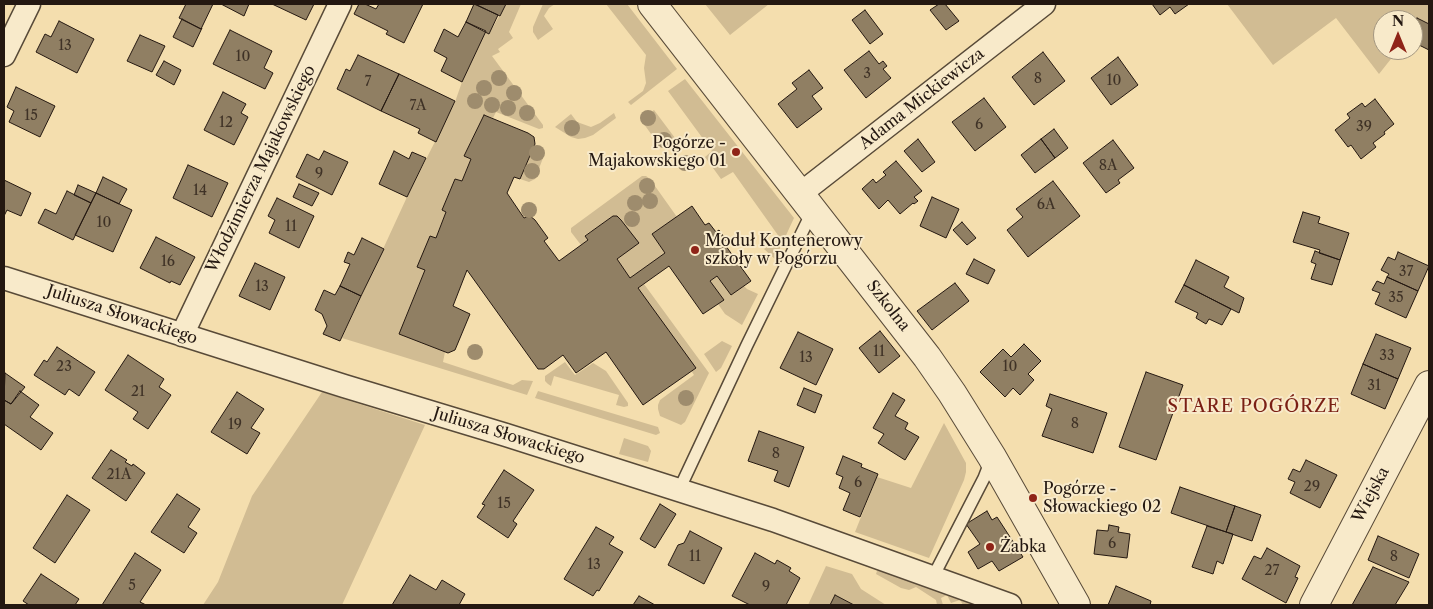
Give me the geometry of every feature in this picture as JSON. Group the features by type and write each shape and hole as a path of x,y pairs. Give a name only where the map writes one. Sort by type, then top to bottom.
{"street":[{"path":"4,55 29,4"},
{"name":"Włodzimierza Majakowskiego","path":"182,334 340,4"},
{"name":"Szkolna","path":"652,4 927,357 992,457 1076,605"},
{"name":"Adama Mickiewicza","path":"807,202 1044,4"},
{"name":"Juliusza Słowackiego","path":"4,278 774,520 1010,605"},
{"name":"Wiejska","path":"1314,605 1429,385"}],"lane":[{"path":"679,490 747,345 807,202"},
{"path":"934,577 984,478 992,457"}],"shaded area":[{"path":"506,4 521,4 509,32 513,38 498,49 500,52 492,56 543,125 543,128 539,129 496,112 493,118 484,115 464,156 471,159 462,181 455,179 443,210 446,212 436,238 418,267 425,270 400,333 445,352 443,362 513,385 522,380 533,381 527,395 342,338 407,197 455,102 485,32 489,34"},
{"path":"543,4 555,4 549,8 544,16 553,29 538,40 533,32 533,27"},
{"path":"606,4 627,4 677,69 631,105 628,102 643,91 646,83 644,68 646,55"},
{"path":"705,4 769,4 730,35"},
{"path":"1227,4 1429,4 1429,24 1423,21 1423,10 1373,10 1373,60 1390,60 1379,74 1336,18 1273,65"},
{"path":"685,79 794,218 775,259 764,249 780,238 733,172 721,179 705,157 712,151 668,91"},
{"path":"654,110 675,138 665,145 659,145 641,120"},
{"path":"614,113 616,118 593,135 585,138 571,137 555,127 571,114 577,122 591,127"},
{"path":"534,148 539,150 543,158 535,179 529,182 520,179"},
{"path":"642,176 650,179 677,217 652,234 665,253 630,278 617,259 638,243 619,218 612,217 585,235 588,240 581,245 571,232 571,228"},
{"path":"717,276 731,295 744,286 758,294 742,325 725,314 718,304 723,300 710,281"},
{"path":"644,284 709,373 685,422 681,425 660,416 658,405 660,400 694,375 639,291 638,288"},
{"path":"722,341 732,346 721,368 716,372 704,354"},
{"path":"565,362 575,375 593,363 606,371 628,403 628,406 616,405 619,395 554,376 551,386 548,384 545,381 545,376"},
{"path":"538,391 658,427 660,433 656,435 535,398"},
{"path":"322,392 425,425 342,605 203,605 218,582 252,496"},
{"path":"944,423 966,463 966,472 929,558 855,532 877,477 911,488"},
{"path":"624,438 648,446 651,451 648,462 619,454"},
{"path":"826,566 852,574 861,589 886,605 854,605 835,595 830,605 808,605"},
{"path":"882,570 983,605 973,605 972,603 963,605 960,600 951,603 947,595 941,598 943,605 937,605 936,600 916,587 909,590 901,588 876,574 877,571"}],"building":[{"path":"186,4 213,4 201,29 179,18"},
{"path":"221,4 249,4 244,16"},
{"path":"272,4 314,4 306,20"},
{"path":"359,4 365,4 376,9 379,4 423,4 404,43 386,34 388,31 354,14"},
{"path":"474,4 498,15 489,34 466,22"},
{"path":"475,4 506,4 500,16"},
{"path":"939,4 945,4 959,21 946,30 930,10"},
{"path":"1152,4 1189,4 1175,14 1170,7 1160,15"},
{"path":"865,10 883,34 870,44 852,20"},
{"path":"182,19 202,28 193,47 173,37"},
{"path":"59,21 94,39 77,73 36,52 45,34 51,37"},
{"path":"1423,21 1429,24 1429,50 1423,47"},
{"path":"466,22 486,31 462,82 441,71 447,58 434,51 444,29 458,37"},
{"path":"230,30 272,51 264,68 273,73 265,89 213,64"},
{"path":"140,35 165,46 152,72 127,61"},
{"path":"869,51 879,64 883,61 887,66 883,69 891,78 866,98 844,70"},
{"path":"1043,52 1065,81 1034,105 1012,77"},
{"path":"358,55 399,74 381,111 337,89 346,69 350,71"},
{"path":"1118,57 1138,85 1111,105 1091,78"},
{"path":"164,61 181,70 174,85 156,75"},
{"path":"809,70 823,88 812,96 822,109 797,128 778,104 797,89 792,83"},
{"path":"399,74 455,101 436,142 418,133 420,129 381,111"},
{"path":"16,87 55,106 40,137 9,122 14,111 7,107"},
{"path":"223,92 246,104 241,113 248,117 234,145 204,130"},
{"path":"984,98 1006,127 975,151 952,122"},
{"path":"1375,99 1394,124 1373,143 1376,147 1361,159 1351,145 1348,147 1335,130 1350,118 1347,114 1362,103 1365,107"},
{"path":"484,115 534,137 535,144 520,179 514,177 507,193 524,218 530,216 535,220 548,238 544,241 559,261 588,240 585,236 613,216 617,216 639,243 617,259 630,278 665,253 652,234 692,206 705,225 709,223 716,232 719,230 726,240 723,242 751,281 731,295 717,276 710,281 724,300 703,314 669,266 638,288 696,368 643,405 606,352 576,373 563,355 544,369 538,369 467,270 453,306 470,314 455,350 448,353 399,334 425,270 417,267 430,236 436,238 446,212 442,210 455,179 462,181 471,159 464,156"},
{"path":"1054,129 1068,148 1055,158 1041,139"},
{"path":"918,139 935,162 922,172 904,151"},
{"path":"1041,139 1055,158 1035,173 1021,155"},
{"path":"1113,140 1134,168 1118,180 1120,183 1106,193 1083,163"},
{"path":"324,151 348,162 332,195 296,177 307,154 319,160"},
{"path":"394,151 409,159 412,152 426,158 407,197 379,184"},
{"path":"896,161 922,191 914,197 918,201 900,214 888,200 879,209 862,189 873,179 876,183 886,175 883,172"},
{"path":"188,165 228,183 212,217 173,198"},
{"path":"103,177 127,189 119,204 96,193"},
{"path":"4,180 31,193 21,216 7,210 4,216"},
{"path":"1053,181 1080,216 1028,257 1007,230 1023,217 1016,209"},
{"path":"299,184 319,193 312,206 293,197"},
{"path":"78,185 96,193 91,203 74,195"},
{"path":"67,191 91,203 73,240 38,223 45,209 56,214"},
{"path":"96,193 132,210 113,252 75,235"},
{"path":"932,197 959,209 946,238 920,226"},
{"path":"277,198 314,216 299,248 269,233 275,220 268,216"},
{"path":"1303,212 1320,217 1318,223 1349,233 1340,260 1319,253 1320,250 1293,242"},
{"path":"962,222 976,238 967,245 953,230"},
{"path":"156,237 195,257 180,285 171,281 170,283 140,268"},
{"path":"362,238 384,249 361,296 340,286 350,264 344,262 348,252 354,255"},
{"path":"1315,251 1340,260 1332,285 1311,279 1316,264 1311,262"},
{"path":"1398,252 1429,266 1418,291 1387,277 1389,274 1381,270 1388,257 1395,260"},
{"path":"974,259 995,270 988,284 966,274"},
{"path":"1196,260 1229,277 1224,287 1244,298 1239,313 1184,285"},
{"path":"255,263 285,277 270,310 239,296"},
{"path":"1387,277 1418,291 1406,318 1375,304 1380,293 1372,290 1377,281 1384,284"},
{"path":"955,283 969,301 932,330 917,311"},
{"path":"1184,285 1231,309 1222,325 1209,319 1206,324 1196,318 1198,313 1175,302"},
{"path":"340,286 361,296 340,341 323,334 327,326 322,314 315,310 324,290 335,295"},
{"path":"880,331 900,356 879,373 859,348"},
{"path":"798,332 833,349 816,385 780,368"},
{"path":"1376,334 1411,348 1398,379 1363,364"},
{"path":"1024,344 1041,361 1028,374 1034,380 1020,395 1013,388 1005,397 980,372 1003,349 1011,357"},
{"path":"57,347 95,372 79,396 69,389 65,395 34,375 44,360 47,362"},
{"path":"128,355 164,379 159,387 171,395 148,429 133,419 138,412 105,390"},
{"path":"1363,364 1398,379 1385,409 1351,394"},
{"path":"1146,372 1183,385 1156,460 1119,447"},
{"path":"5,373 25,387 11,404 4,400"},
{"path":"804,388 822,395 815,413 797,405"},
{"path":"20,391 39,405 30,417 53,433 41,450 4,424 4,400 11,404"},
{"path":"237,392 264,409 251,428 260,433 247,454 211,432"},
{"path":"893,393 905,400 895,416 908,423 905,429 919,437 905,460 878,443 884,434 873,428"},
{"path":"1050,394 1107,413 1093,453 1042,436 1052,409 1046,406"},
{"path":"759,431 804,447 789,487 774,481 778,471 748,461"},
{"path":"111,450 127,460 125,462 132,466 133,464 145,473 126,501 92,478"},
{"path":"843,456 862,464 861,467 878,474 860,517 843,510 850,493 839,488 843,477 836,474"},
{"path":"1306,460 1337,475 1320,508 1290,493 1295,482 1288,479 1293,469 1300,472"},
{"path":"504,470 534,490 513,521 517,524 508,538 477,517 485,505 482,504"},
{"path":"1180,487 1235,506 1226,532 1171,513"},
{"path":"177,494 200,509 188,527 197,533 184,553 151,532"},
{"path":"67,495 90,510 55,563 33,548"},
{"path":"660,504 676,514 655,548 640,539"},
{"path":"1235,506 1261,515 1252,541 1226,532"},
{"path":"987,511 992,520 997,517 1023,557 999,571 992,561 978,569 968,552 980,544 966,524"},
{"path":"1109,525 1119,527 1118,532 1130,534 1127,558 1094,554 1097,530 1108,531"},
{"path":"1207,526 1233,534 1223,564 1217,561 1213,574 1192,567"},
{"path":"596,527 614,537 609,544 623,552 599,591 597,590 593,596 564,579"},
{"path":"690,531 722,548 704,584 668,565 678,545 684,543"},
{"path":"1378,536 1419,554 1409,578 1368,560"},
{"path":"1267,548 1300,566 1295,577 1298,578 1286,603 1242,579 1254,556 1261,559"},
{"path":"135,553 161,570 140,602 146,605 102,605"},
{"path":"755,553 775,564 777,560 791,568 789,571 800,578 786,605 750,605 732,596"},
{"path":"1373,567 1409,582 1395,605 1352,605"},
{"path":"41,574 79,599 75,605 29,605 23,601"},
{"path":"410,575 436,590 442,580 465,594 459,605 392,605"},
{"path":"1116,586 1151,601 1150,605 1108,605"},
{"path":"835,595 854,605 830,605"},
{"path":"639,596 655,605 633,605"}],"place":[{"name":"Pogórze - Majakowskiego 01","path":"736,152"},
{"name":"Moduł Kontenerowy szkoły w Pogórzu","path":"695,250"},
{"name":"Pogórze - Słowackiego 02","path":"1033,498"},
{"name":"Żabka","path":"990,547"}],"district":[{"name":"STARE POGÓRZE","path":"1254,407"}]}
